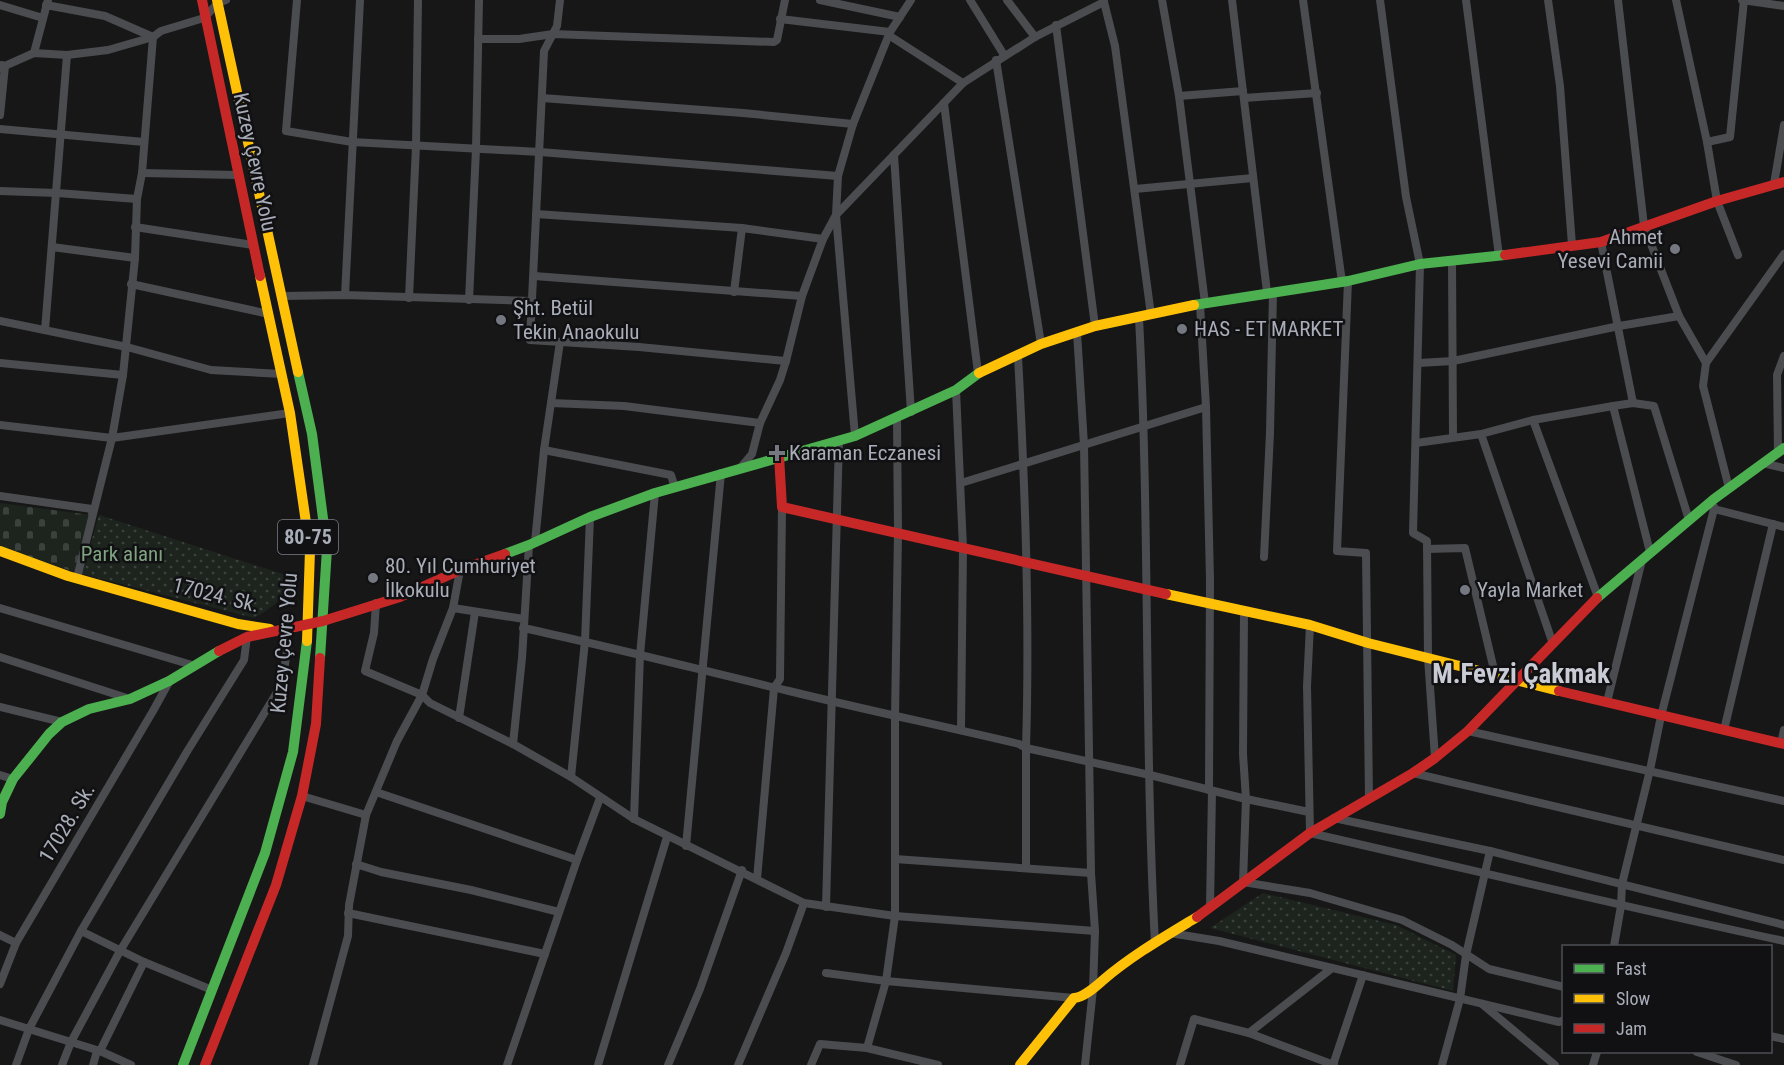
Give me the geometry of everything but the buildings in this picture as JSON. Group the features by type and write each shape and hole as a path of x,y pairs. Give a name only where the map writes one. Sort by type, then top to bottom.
{"main road":[{"name":"Kuzey Çevre Yolu","path":"183,1065 265,854 293,752 309,624 310,550 290,413 237,175 202,0"},
{"name":"Kuzey Çevre Yolu","path":"205,1065 276,885 302,796 316,724 327,549 312,434 220,1"},
{"path":"0,814 1,802 13,779 49,734 62,722 89,709 130,699 169,681 192,665 247,637 285,631 400,597 460,570 655,493 855,436 956,390 978,373 1041,344 1095,326 1202,303 1345,282 1420,264 1601,242 1717,201 1779,183"},
{"path":"1020,1065 1074,998 1078,998 1124,962 1210,907 1310,833 1435,758 1468,731 1598,597 1689,520 1714,504 1730,488 1781,450"},
{"path":"779,456 782,507 1310,625 1368,643 1518,681 1782,744"},
{"name":"17024. Sk.","path":"0,551 77,578 238,624 285,631"}],"street":[{"path":"297,0 286,131 352,142 540,152 838,176"},
{"path":"345,295 360,0"},
{"path":"409,298 416,146 418,0"},
{"path":"470,300 479,0"},
{"path":"560,0 557,26 544,51 530,340 786,360"},
{"path":"478,39 519,39 553,34 774,42 777,40 785,0"},
{"path":"820,0 900,16"},
{"path":"855,436 836,215 838,176 853,124 890,34 911,0"},
{"path":"970,0 1004,55"},
{"path":"1007,0 1035,37"},
{"path":"1162,0 1191,183 1202,303 1210,604 1210,907"},
{"path":"1232,0 1253,178 1270,292 1270,433 1264,557"},
{"path":"1303,0 1345,282 1337,551 1365,553 1369,799"},
{"path":"1380,0 1406,197 1420,264 1413,533 1427,541 1428,658 1435,758"},
{"path":"1466,0 1499,256"},
{"path":"1548,0 1560,86 1572,245"},
{"path":"1618,0 1644,226 1679,316 1706,363"},
{"path":"1676,0 1707,142 1717,201 1738,255"},
{"path":"1707,142 1730,137 1743,0 1784,6"},
{"path":"0,115 2,66 34,53 67,55 108,50 153,37 161,31 204,18 220,1"},
{"path":"741,467 752,454 760,423 780,380 802,296 836,215 963,82 1035,37 1104,1 1115,46 1150,315"},
{"path":"34,53 47,3 105,16 153,37"},
{"path":"0,5 44,18"},
{"path":"780,19 890,34 963,82"},
{"path":"1056,25 1095,326"},
{"path":"77,578 112,438 127,347 135,258 137,199 142,173 153,37"},
{"path":"45,330 67,55"},
{"path":"996,60 1041,344"},
{"path":"1179,96 1317,93"},
{"path":"542,98 853,124"},
{"path":"944,103 978,373"},
{"path":"1779,183 1784,125"},
{"path":"0,129 144,142"},
{"path":"894,155 911,412"},
{"path":"142,173 237,175"},
{"path":"1135,189 1253,178"},
{"path":"0,191 137,199"},
{"path":"536,214 742,228 824,239"},
{"path":"135,227 253,245"},
{"path":"734,292 742,228"},
{"path":"1601,242 1633,403"},
{"path":"52,247 135,258"},
{"path":"1730,488 1703,386 1706,363 1784,254"},
{"path":"1452,261 1453,437"},
{"path":"534,276 802,296"},
{"path":"131,284 269,314"},
{"path":"283,296 345,295 531,301"},
{"path":"1419,363 1453,362 1619,326 1679,316"},
{"path":"1139,318 1145,427 1150,844 1155,943"},
{"path":"0,321 127,347 212,370 282,374"},
{"path":"1077,332 1084,445 1091,873 1095,931 1085,1065"},
{"path":"513,744 532,543 560,342"},
{"path":"1018,356 1025,562 1026,868"},
{"path":"1781,450 1777,375 1784,356"},
{"path":"0,363 123,375"},
{"path":"956,390 963,548 961,730"},
{"path":"551,403 624,406 760,423"},
{"path":"1416,443 1481,434 1533,420 1612,406 1633,403 1654,406 1689,520"},
{"path":"1607,702 1646,555 1612,406"},
{"path":"961,483 1206,407"},
{"path":"0,425 112,438 290,413"},
{"path":"867,1048 886,981 895,916 897,418"},
{"path":"1533,420 1598,597"},
{"path":"1481,434 1553,644"},
{"path":"825,907 833,702 839,440"},
{"path":"544,450 671,474 675,488"},
{"path":"1763,463 1784,468"},
{"path":"686,846 721,473"},
{"path":"634,819 640,655 655,493"},
{"path":"0,496 92,508 92,515"},
{"path":"1614,945 1623,884 1661,716 1714,504 1784,527"},
{"path":"757,879 774,688 780,679 782,507"},
{"path":"571,777 585,641 590,517"},
{"path":"1724,730 1773,524"},
{"path":"1427,549 1465,548 1495,674"},
{"path":"313,1065 328,1004 344,958 348,936 348,913 366,814 397,741 422,695 453,608 460,570"},
{"path":"376,603 374,633 365,671 422,695 430,703 513,744 667,837 742,870 804,903 895,916 1095,931"},
{"path":"0,608 192,665"},
{"path":"453,608 524,619"},
{"path":"1244,611 1243,754 1246,799 1243,882 1310,893 1402,920 1452,945 1489,969 1562,987"},
{"path":"459,718 475,612"},
{"path":"1310,625 1307,686 1310,833 1485,872 1621,906 1784,941"},
{"path":"523,628 961,730 1090,763 1309,812"},
{"path":"62,1065 71,1042 120,951 282,684 288,644 285,631"},
{"path":"16,1065 29,1029 81,931 244,660 247,637"},
{"path":"0,657 130,699"},
{"name":"17028. Sk.","path":"0,984 16,943 130,752 169,681"},
{"path":"0,707 62,722"},
{"path":"1782,744 1784,730"},
{"path":"1468,731 1784,801"},
{"path":"1413,773 1784,860"},
{"path":"0,775 13,779"},
{"path":"376,792 577,860"},
{"path":"302,796 366,814"},
{"path":"507,1065 600,798"},
{"path":"1334,818 1490,851 1784,925"},
{"path":"598,1065 667,837"},
{"path":"1445,1064 1460,999 1466,955 1490,851"},
{"path":"895,859 1091,873"},
{"path":"356,864 381,872 471,890 560,912"},
{"path":"668,1065 700,988 742,870"},
{"path":"738,1065 786,954 804,903"},
{"path":"348,913 545,954"},
{"path":"81,931 144,962 212,990"},
{"path":"1170,933 1219,941 1481,1004 1559,1022 1562,1020"},
{"path":"0,935 16,943"},
{"path":"93,1065 144,962"},
{"path":"1249,1033 1332,968"},
{"path":"826,973 886,981 1074,998"},
{"path":"1180,1065 1194,1019 1249,1033 1334,1065 1363,975"},
{"path":"1481,1004 1555,1065"},
{"path":"0,1020 99,1051 131,1065"},
{"path":"810,1065 820,1044 867,1048 938,1065"},
{"path":"1700,1053 1736,1065"}],"green space":[{"path":"0,503 91,515 75,572 0,547"},
{"name":"Park alanı","path":"99,515 292,577 286,590 277,601 254,618 82,574"},
{"path":"1263,893 1396,925 1456,955 1453,991 1210,928"}],"traffic: fast":[{"path":"1194,305 1348,281 1420,264 1505,255"},
{"path":"298,372 312,434 327,549 320,658"},
{"path":"505,554 590,517 655,493 855,436 956,390 979,373"},
{"path":"1597,598 1714,499 1784,448"},
{"path":"183,1065 265,853 293,752 307,641"},
{"path":"0,814 2,802 13,779 49,734 62,722 89,709 130,699 169,681 219,651"}],"traffic: slow":[{"path":"217,0 298,372"},
{"path":"260,276 290,413 310,550 307,641"},
{"path":"979,373 1041,344 1095,326 1194,305"},
{"path":"0,551 68,576 238,624 270,629"},
{"path":"1166,594 1310,625 1368,643 1559,691"},
{"path":"1020,1065 1074,998 1089,992 1136,955 1197,917"}],"traffic: jam":[{"path":"202,0 260,276"},
{"path":"1505,255 1601,242 1717,201 1784,182"},
{"path":"779,456 782,507 1166,594"},
{"path":"219,651 247,637 323,621 400,597 460,570 505,554"},
{"path":"1197,917 1310,833 1435,758 1468,731 1597,598"},
{"path":"205,1065 276,885 302,796 316,724 320,658"},
{"path":"1559,691 1784,744"}],"place":[{"name":"Ahmet Yesevi Camii","path":"1675,249"},
{"name":"Şht. Betül Tekin Anaokulu","path":"501,320"},
{"name":"HAS - ET MARKET","path":"1182,329"},
{"name":"Karaman Eczanesi","path":"777,453"},
{"name":"80. Yıl Cumhuriyet İlkokulu","path":"373,578"},
{"name":"Yayla Market","path":"1465,590"}],"district":[{"name":"M.Fevzi Çakmak","path":"1521,674"}]}
